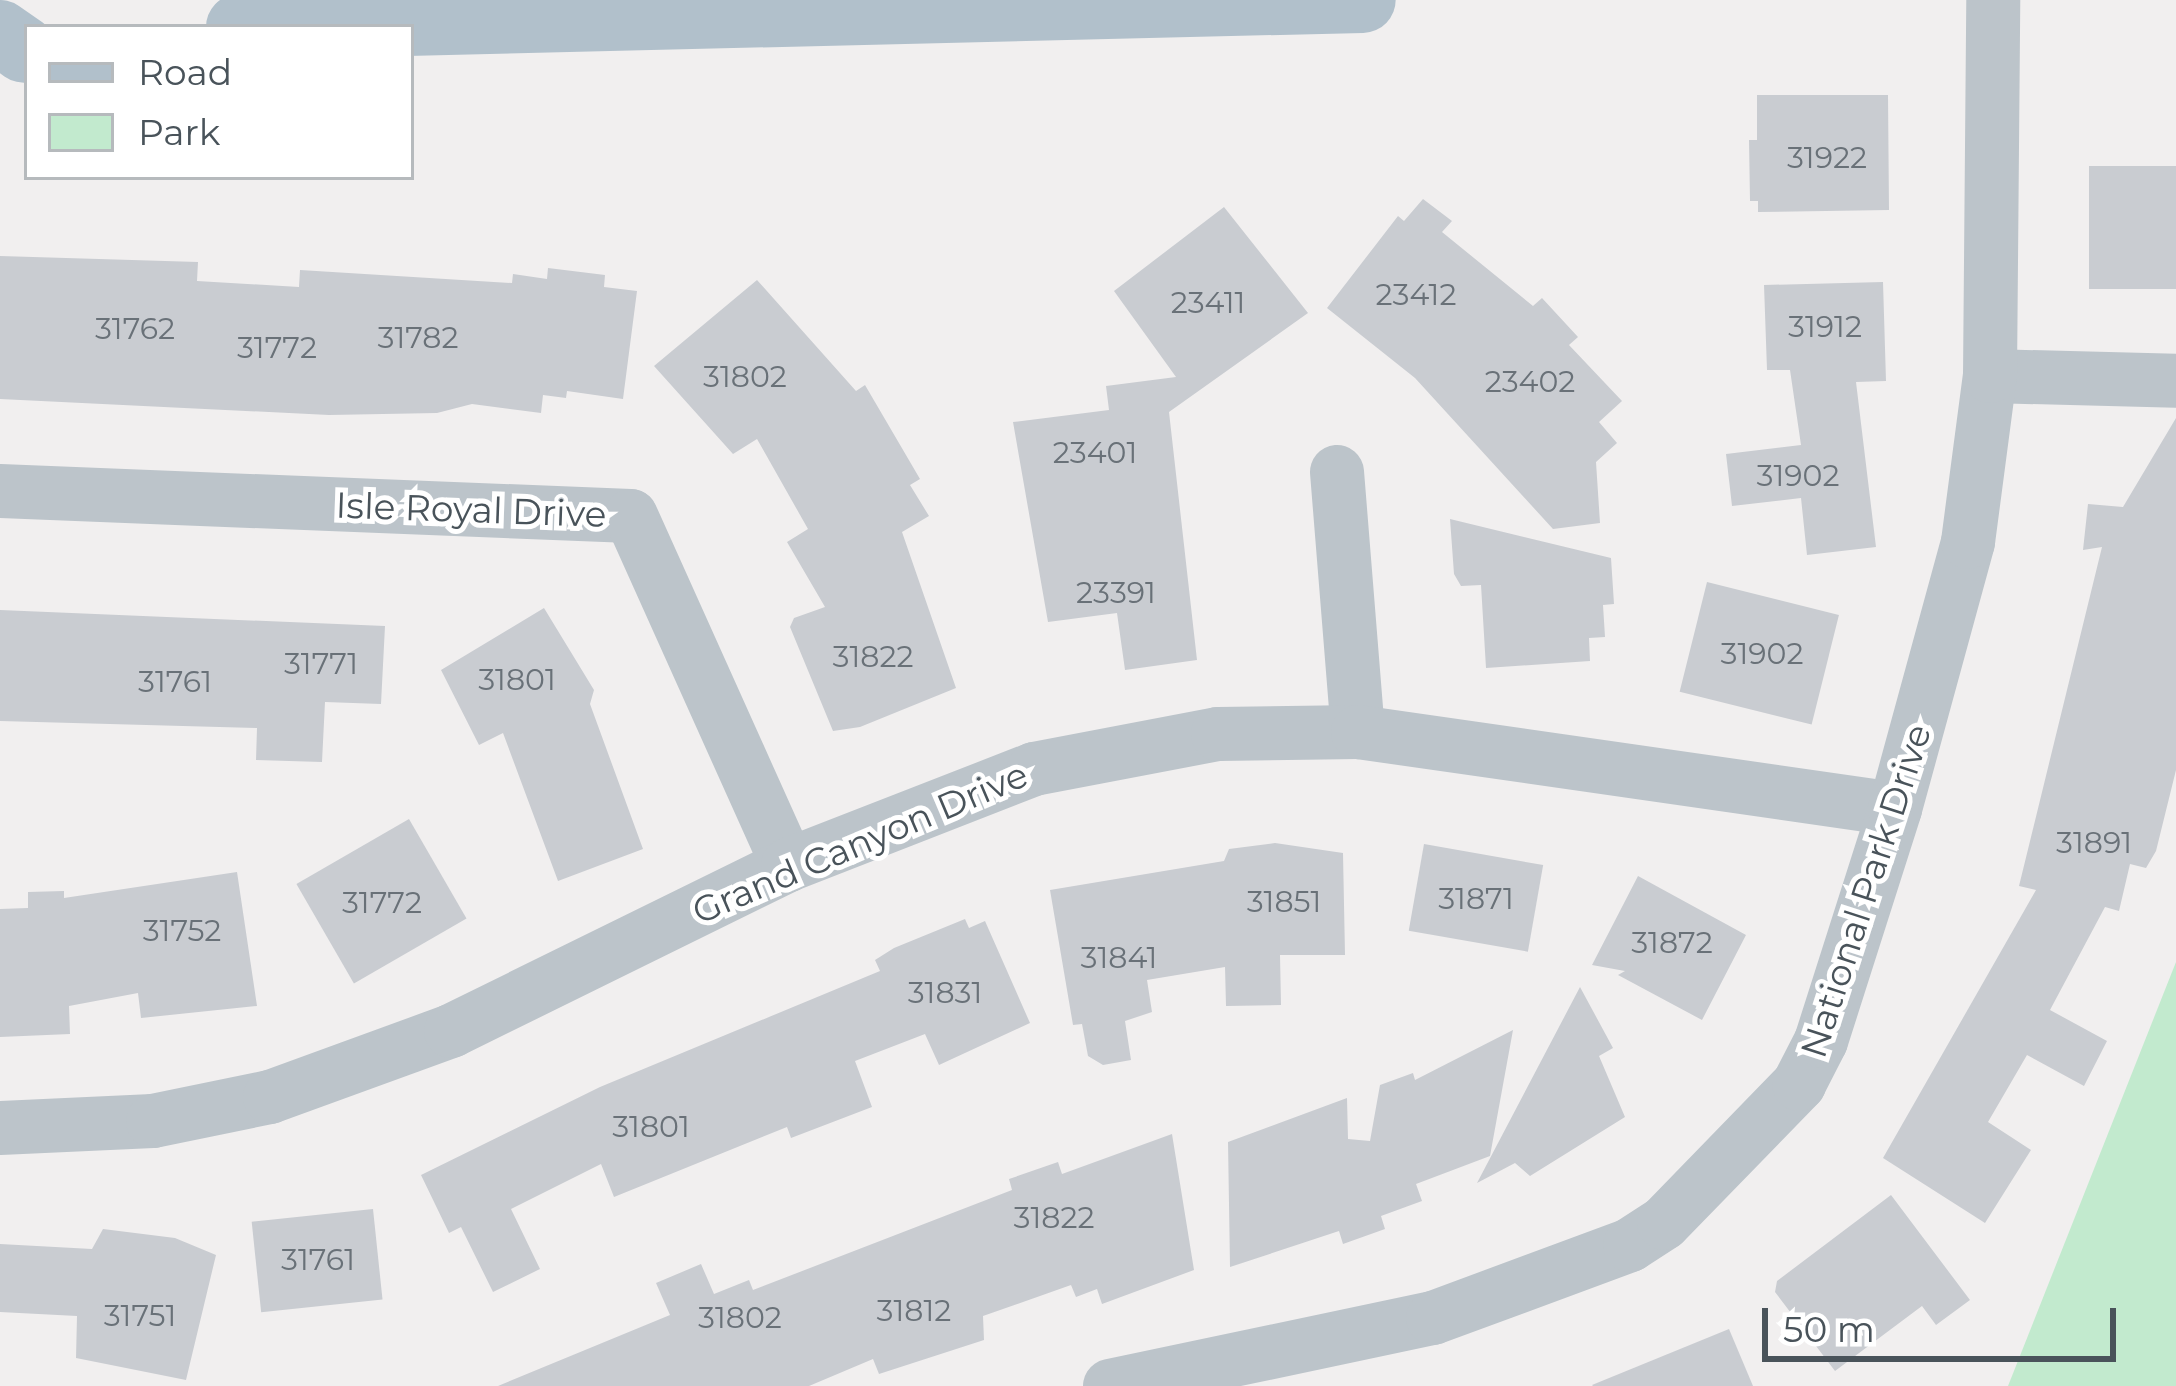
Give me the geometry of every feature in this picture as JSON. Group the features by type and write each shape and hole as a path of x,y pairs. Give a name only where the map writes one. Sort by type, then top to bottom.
{"main road":[{"path":"302,24 510,14 1363,0"}],"street":[{"name":"National Park Drive","path":"1110,1386 1433,1318 1630,1245 1664,1223 1810,1066 1895,809 1969,542 1990,376 1993,0"},
{"path":"1990,376 2176,381"},
{"path":"1337,472 1358,732"},
{"name":"Isle Royal Drive","path":"0,491 631,516 788,865"},
{"name":"Grand Canyon Drive","path":"0,1128 153,1121 270,1097 451,1031 788,865 1034,769 1218,734 1358,732 1895,809"}],"green space":[{"path":"2176,962 2176,1386 2008,1386"}],"building":[{"path":"1757,95 1888,95 1889,210 1758,212 1758,201 1750,201 1749,140 1757,140"},
{"path":"2089,166 2176,166 2176,289 2089,289"},
{"path":"1423,199 1452,221 1442,232 1533,306 1542,298 1578,337 1569,345 1622,401 1599,422 1617,443 1596,462 1600,523 1553,529 1415,378 1327,308 1398,216 1404,221"},
{"path":"1224,207 1308,313 1169,412 1197,660 1125,670 1117,613 1048,622 1013,422 1109,410 1106,386 1176,377 1114,291"},
{"path":"0,256 198,262 197,281 299,287 300,270 512,283 513,274 547,279 548,268 605,275 604,287 637,291 623,399 567,391 566,398 543,395 541,413 472,404 437,413 329,415 0,399"},
{"path":"757,280 856,391 865,385 920,479 910,485 929,516 902,532 956,688 860,727 833,731 790,627 794,618 825,607 787,542 808,529 757,439 733,454 654,366"},
{"path":"1883,282 1886,381 1856,382 1876,547 1807,555 1801,498 1732,506 1726,454 1801,445 1790,370 1767,370 1764,285"},
{"path":"2176,418 2176,770 2156,851 2146,868 2130,864 2119,911 2105,907 2050,1010 2107,1041 2084,1086 2027,1055 1988,1122 2031,1150 1985,1223 1883,1158 2036,890 2019,886 2102,547 2083,550 2088,504 2123,507"},
{"path":"1450,519 1611,558 1614,604 1603,605 1605,637 1589,638 1590,661 1486,668 1481,585 1461,586 1454,574"},
{"path":"1707,582 1839,615 1812,725 1680,692"},
{"path":"544,608 594,690 590,704 643,849 558,881 503,733 479,745 441,670"},
{"path":"0,610 385,626 381,704 325,702 322,762 256,760 257,728 0,721"},
{"path":"409,819 466,919 354,984 296,884"},
{"path":"1275,843 1343,853 1345,955 1280,955 1281,1005 1226,1006 1225,967 1147,980 1152,1012 1125,1021 1131,1060 1103,1065 1088,1056 1082,1024 1073,1025 1050,890 1224,861 1229,849"},
{"path":"1424,844 1543,865 1528,952 1409,931"},
{"path":"237,872 257,1006 141,1018 138,993 69,1006 70,1034 0,1037 0,909 28,908 28,892 64,891 64,898"},
{"path":"1638,876 1746,935 1702,1020 1618,975 1625,971 1592,965"},
{"path":"965,919 969,928 985,921 1030,1023 939,1065 925,1034 855,1061 872,1107 791,1138 787,1127 614,1197 601,1164 511,1209 540,1269 493,1292 461,1227 449,1233 421,1175 600,1087 880,971 875,960 894,948"},
{"path":"1580,987 1613,1048 1599,1056 1625,1117 1530,1176 1515,1163 1477,1183"},
{"path":"1513,1030 1490,1156 1416,1184 1422,1201 1381,1216 1385,1229 1343,1244 1339,1231 1230,1267 1228,1142 1347,1098 1348,1139 1370,1141 1380,1085 1413,1073 1415,1080"},
{"path":"1172,1134 1194,1270 1102,1304 1097,1289 1076,1297 1071,1285 983,1316 984,1340 879,1374 873,1359 809,1386 498,1386 670,1315 656,1283 701,1264 714,1294 749,1280 753,1290 1012,1190 1009,1179 1058,1162 1062,1174"},
{"path":"1891,1195 1970,1300 1936,1325 1922,1306 1835,1371 1775,1292 1777,1281"},
{"path":"373,1209 383,1300 261,1312 252,1222"},
{"path":"103,1229 175,1238 216,1255 186,1380 76,1358 77,1316 0,1312 0,1244 92,1249"},
{"path":"1729,1329 1753,1386 1592,1385"}]}
